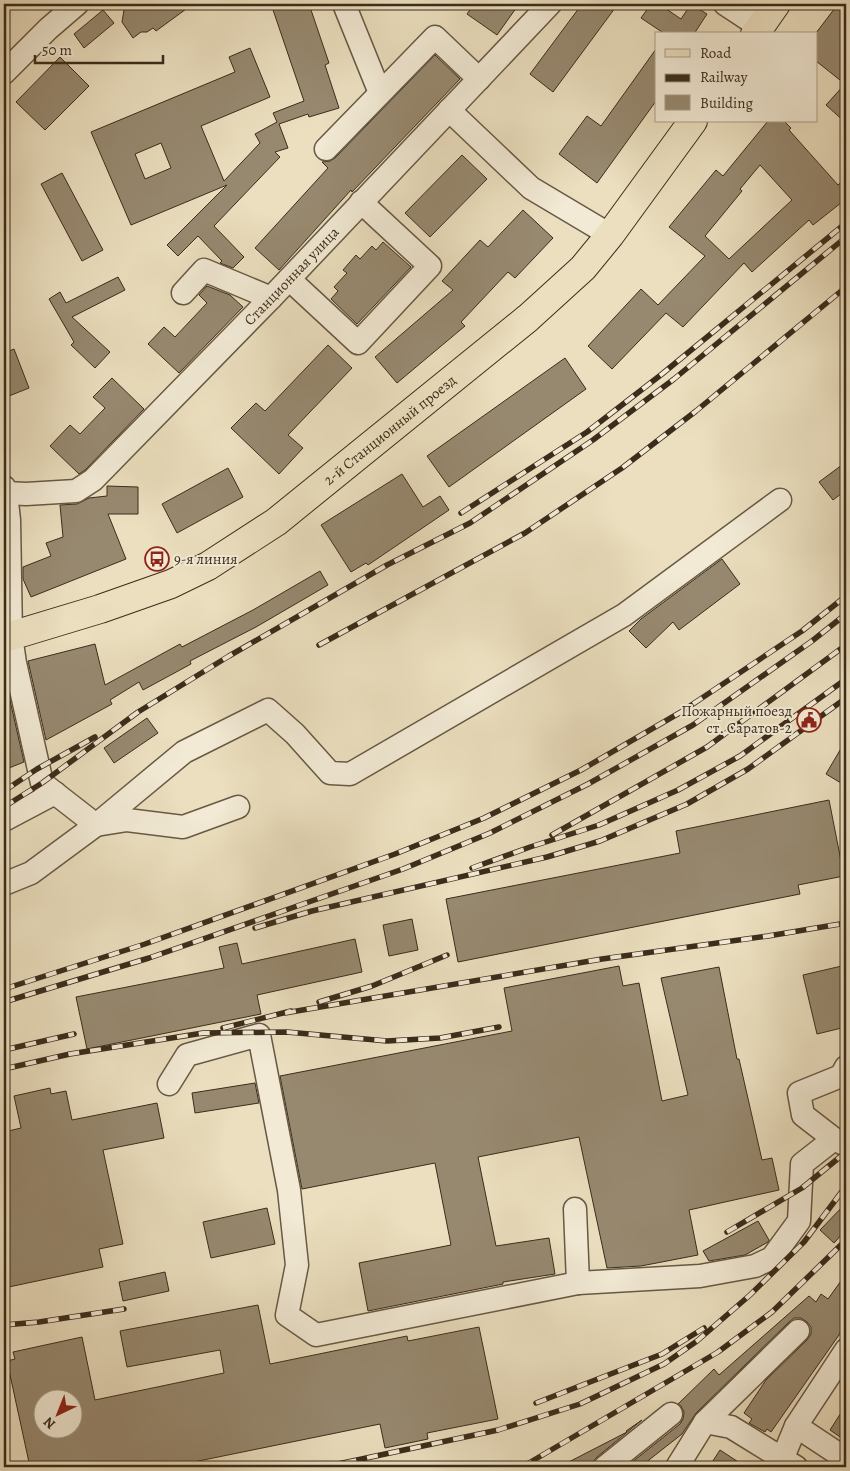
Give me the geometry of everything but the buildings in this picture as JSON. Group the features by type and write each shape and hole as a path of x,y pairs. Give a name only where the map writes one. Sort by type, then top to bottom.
{"main road":[{"path":"757,30 776,4"},
{"name":"2-й Станционный проезд","path":"7,637 100,610 171,584 208,566 276,522 528,318 583,268 610,235 691,122"}],"street":[{"path":"4,73 48,29 77,4"},
{"path":"344,4 380,94"},
{"name":"Станционная улица","path":"96,825 42,783 15,663 7,637 9,520 5,490 26,494 76,491 94,480 271,298 550,4"},
{"path":"725,4 757,30"},
{"path":"326,149 435,37 479,79"},
{"path":"449,110 531,188 610,235"},
{"path":"289,279 358,343 430,266 362,202"},
{"path":"183,293 204,270 271,298"},
{"path":"4,884 31,873 96,825 184,752 268,710 295,734 330,773 350,774 624,615 780,500"},
{"path":"4,820 55,793"},
{"path":"96,825 127,820 183,827 238,807"},
{"path":"168,1084 186,1055 259,1035 289,1190 297,1264 287,1315 316,1335 578,1283 700,1276 755,1266 772,1258 799,1221 802,1164 840,1142 803,1115 799,1093 841,1076 846,1067"},
{"path":"575,1209 578,1283"},
{"path":"677,1467 705,1422 798,1331"},
{"path":"705,1422 731,1427 786,1465 796,1426 846,1350"},
{"path":"605,1467 671,1414"},
{"path":"796,1426 846,1458"}],"railway":[{"path":"461,513 587,432 662,374 846,223"},
{"path":"4,807 42,783 138,712 229,656 387,565 470,523 593,440 674,379 846,237"},
{"path":"319,645 525,533 622,468 696,411 846,287"},
{"path":"4,989 145,944 395,854 484,818 581,770 681,712 802,631 846,596"},
{"path":"4,1002 149,958 403,869 490,833 588,784 693,725 812,641 846,614"},
{"path":"552,835 707,747 846,645"},
{"path":"472,868 599,825 678,790 740,756 846,679"},
{"path":"255,928 312,911 547,857 600,841 687,804 748,769 846,698"},
{"path":"4,791 37,769 95,737"},
{"path":"285,1013 602,959 846,923"},
{"path":"319,1002 372,986 447,955"},
{"path":"223,1028 291,1011"},
{"path":"4,1069 70,1054 203,1033 287,1032 387,1041 440,1038 499,1027"},
{"path":"4,1050 74,1034"},
{"path":"727,1232 802,1188 846,1152"},
{"path":"324,1467 498,1430 580,1404 664,1364 697,1341 750,1295 804,1242 846,1186"},
{"path":"522,1467 718,1352 772,1312 846,1240"},
{"path":"4,1325 39,1322 124,1309"},
{"path":"536,1403 662,1354 704,1328"}],"place":[{"name":"9-я линия","path":"157,559"},
{"name":"Пожарный поезд ст. Саратов-2","path":"809,720"}]}
